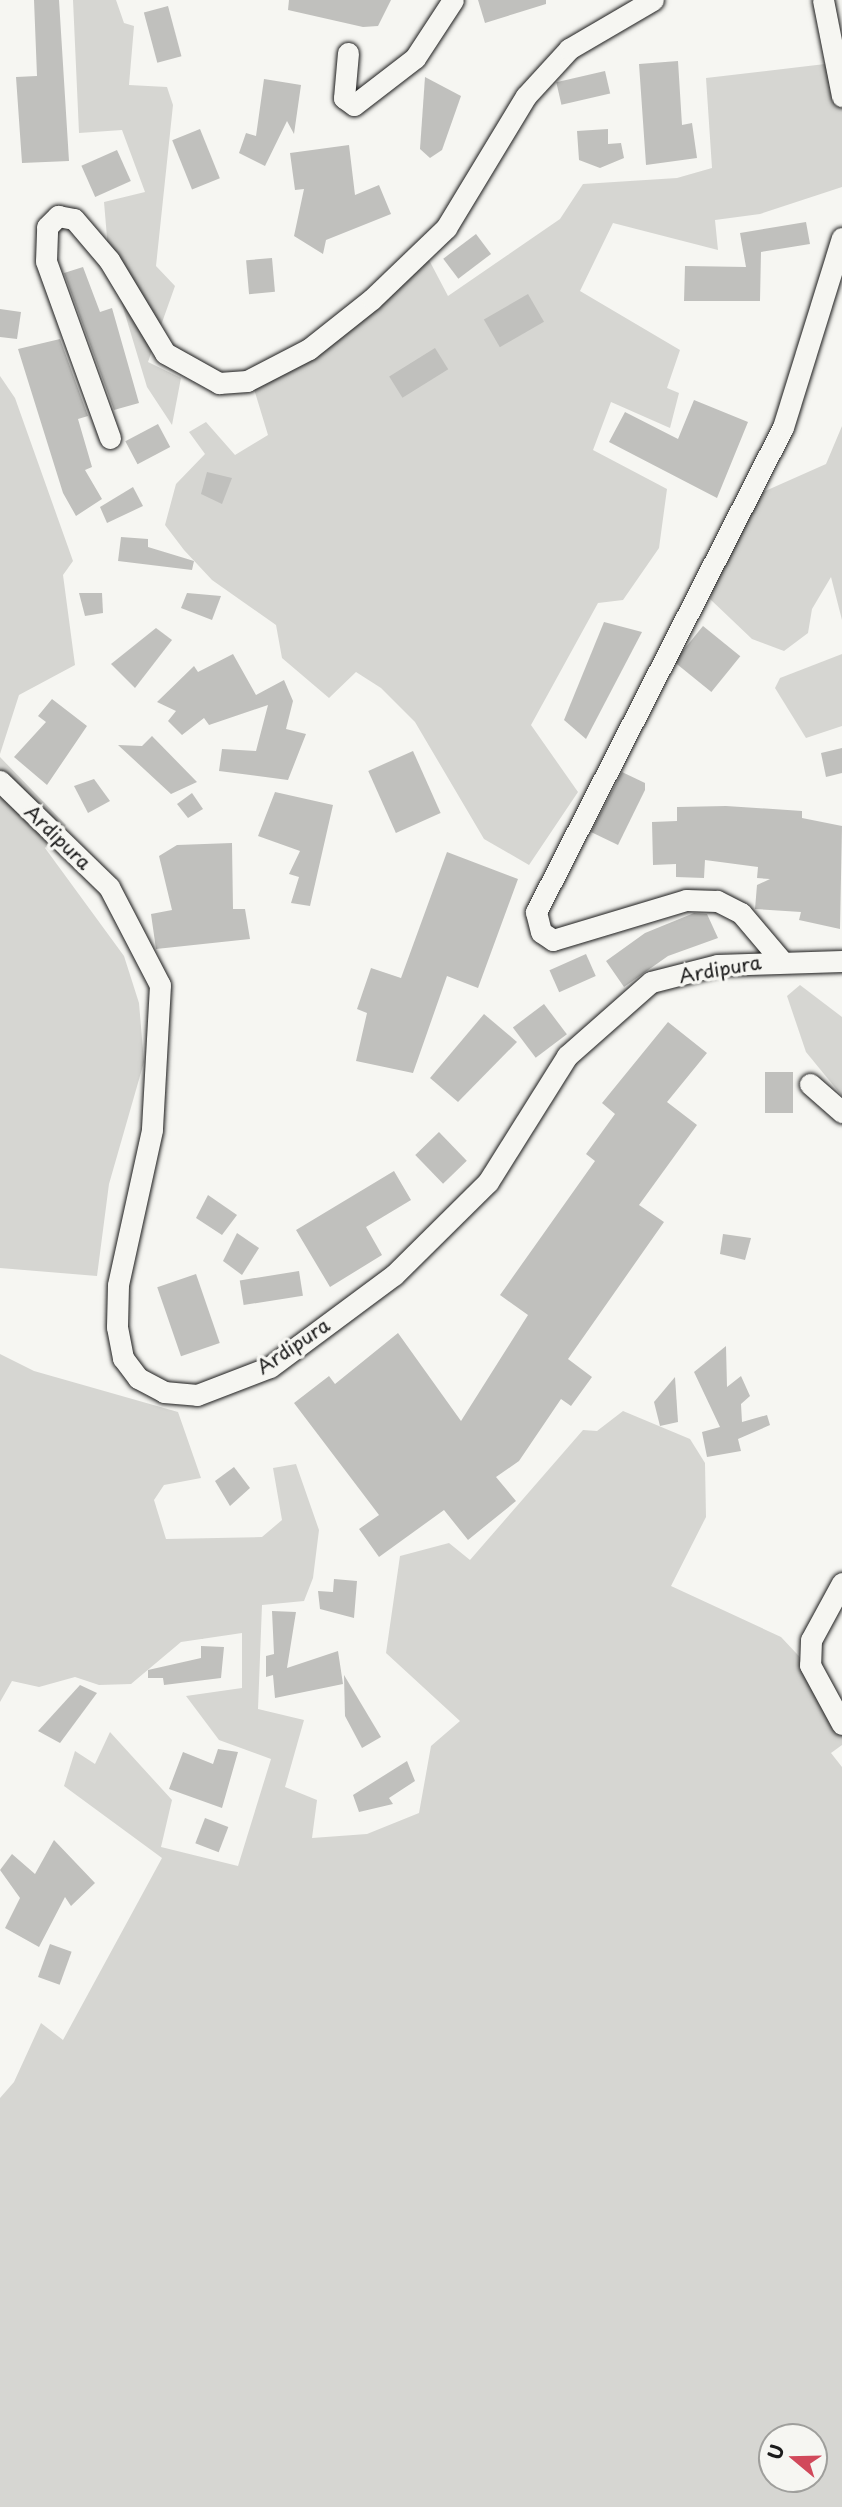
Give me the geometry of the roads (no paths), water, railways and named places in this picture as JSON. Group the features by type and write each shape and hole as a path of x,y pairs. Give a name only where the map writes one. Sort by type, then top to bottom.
{"street":[{"path":"348,53 344,99 354,105 415,58 453,0"},
{"path":"110,438 46,261 47,227 58,216 74,219 109,260 164,354 219,383 247,381 309,349 372,299 446,228 526,96 569,49 653,0"},
{"path":"823,0 842,96"},
{"path":"780,959 740,913 717,901 686,900 553,940 541,932 536,912 783,427 823,314 842,238"},
{"name":"Ardipura","path":"0,781 109,887 160,985 152,1130 118,1285 117,1327 123,1359 138,1378 164,1392 197,1395 270,1367 394,1275 488,1182 567,1056 650,982 780,959 842,961"},
{"path":"810,1084 842,1112"},
{"path":"842,1583 811,1640 810,1665 842,1724"}]}
